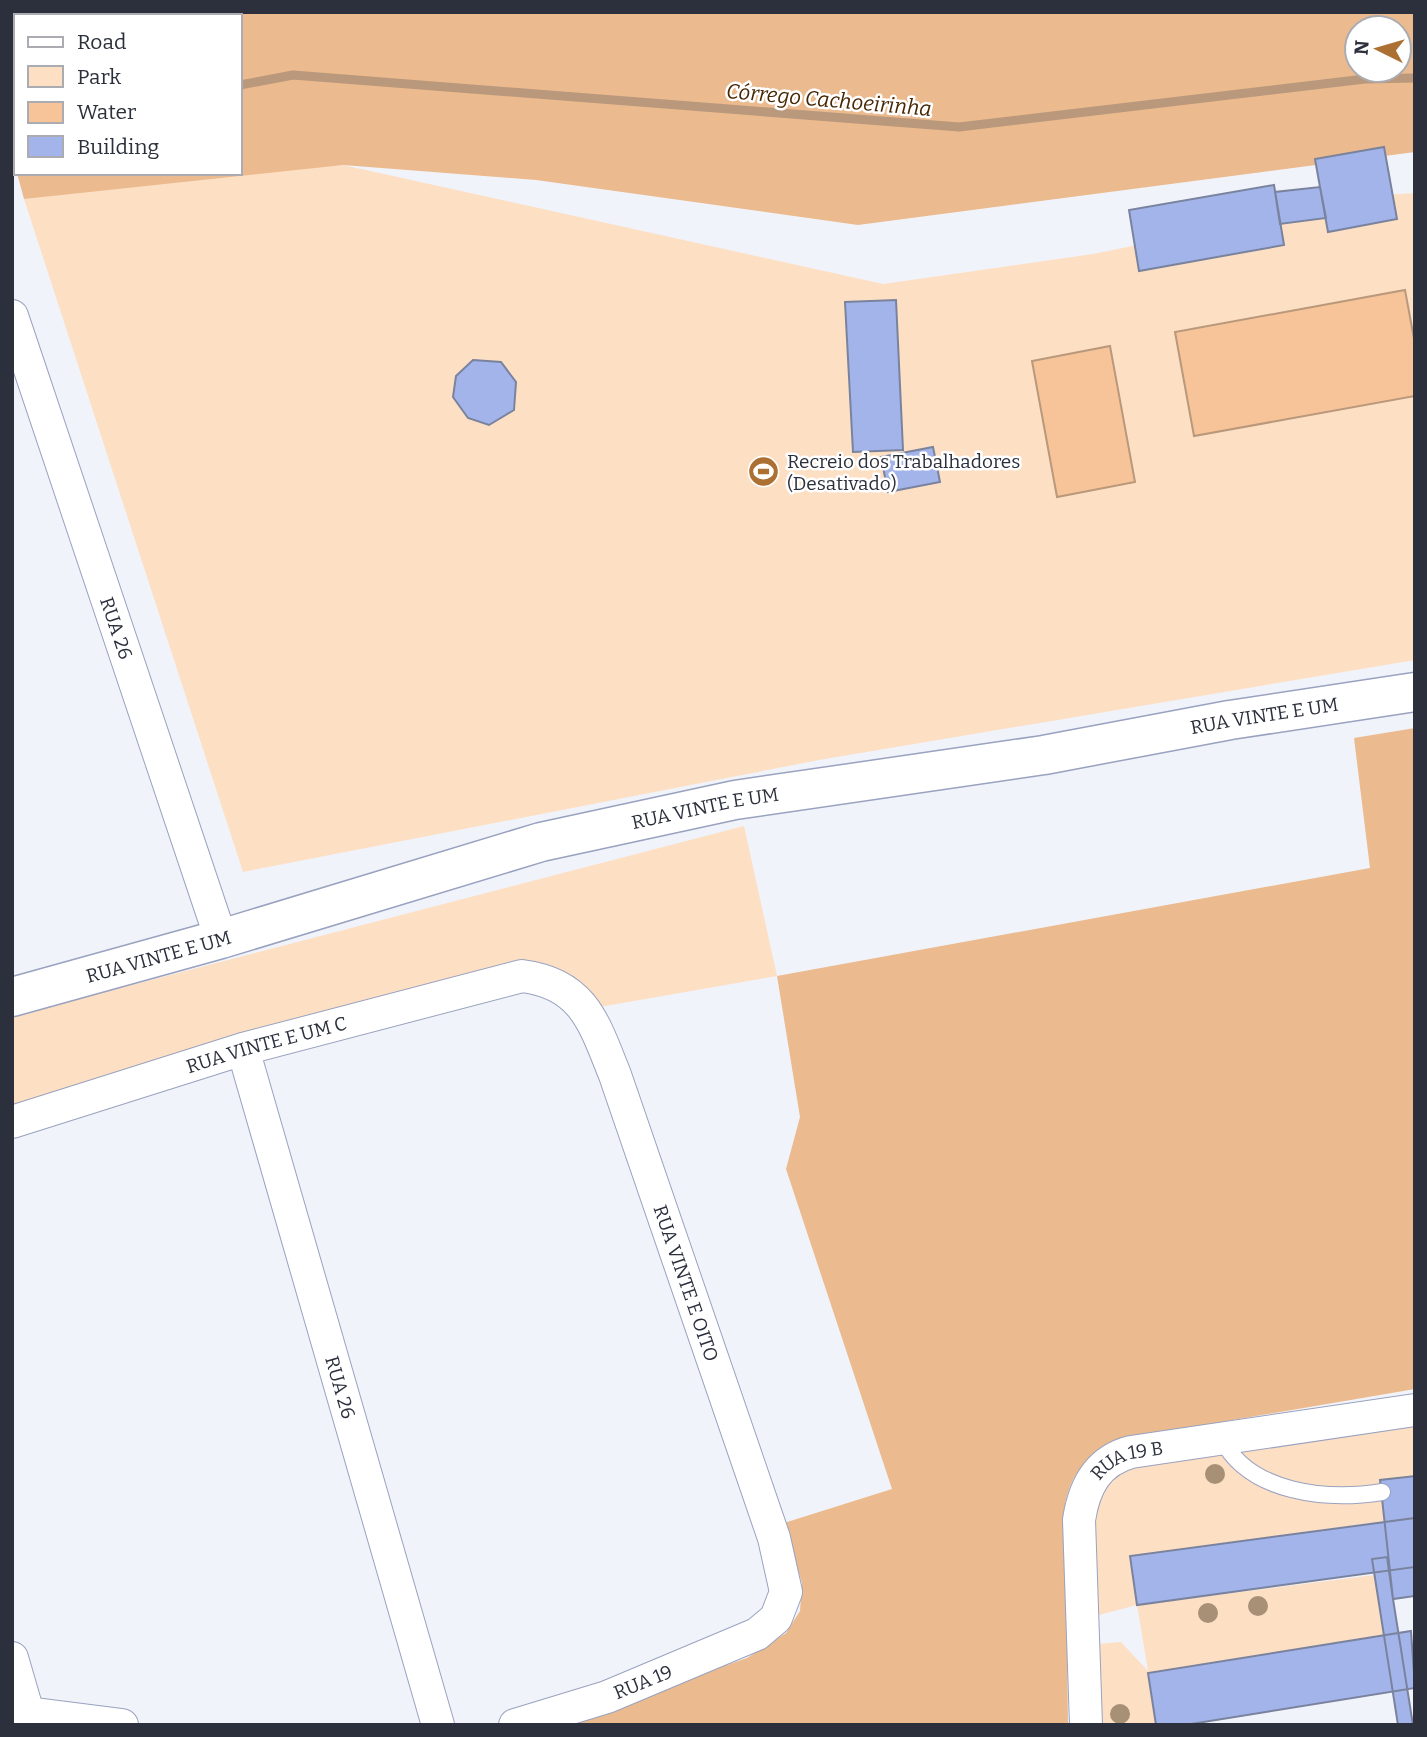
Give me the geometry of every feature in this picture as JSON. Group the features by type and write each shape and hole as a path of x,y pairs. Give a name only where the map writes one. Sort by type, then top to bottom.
{"street":[{"name":"RUA 26","path":"12,316 221,939"},
{"name":"RUA VINTE E UM","path":"12,997 221,939 541,842 735,800 1044,755 1230,720 1415,692"},
{"name":"RUA VINTE E UM C","path":"12,1122 243,1049 522,976"},
{"name":"RUA VINTE E OITO","path":"522,976 543,979 566,989 593,1021 615,1075 780,1557 786,1592 783,1607 765,1629"},
{"name":"RUA 26","path":"243,1049 438,1725"},
{"name":"RUA 19 B","path":"1086,1725 1079,1520 1085,1491 1100,1468 1119,1455 1415,1410"},
{"name":"RUA 19","path":"515,1725 607,1697 742,1642 765,1629"},
{"path":"12,1658 20,1712 122,1725"}],"lane":[{"path":"1222,1439 1234,1460 1275,1484 1338,1495 1382,1492"}],"green space":[{"name":"Recreio dos Trabalhadores (Desativado)","path":"343,165 883,284 1093,254 1384,195 1415,193 1415,660 819,760 243,872 24,199 261,171"},
{"path":"744,826 777,976 594,1008 564,976 540,965 12,1108 12,1016"},
{"path":"1415,1414 1415,1476 1385,1521 1130,1556 1137,1605 1084,1619 1082,1537 1111,1466"},
{"path":"1375,1575 1384,1636 1149,1673 1156,1725 1089,1725 1085,1645 1121,1642 1148,1671 1137,1605"}],"shaded area":[{"path":"200,12 1415,12 1415,152 858,225 536,180 343,165 24,199 18,175 242,175 242,14 194,14"},
{"path":"14,64 14,164 12,158"},
{"path":"1415,728 1415,1389 1145,1435 1116,1444 1084,1464 1076,1474 1065,1503 1068,1725 555,1725 747,1658 786,1633 800,1611 802,1583 784,1523 892,1489 786,1169 800,1117 777,976 1370,868 1354,738"}],"water":[{"path":"1405,290 1415,344 1415,396 1194,436 1175,332"},
{"path":"1110,346 1135,482 1057,497 1032,361"}],"building":[{"path":"1384,147 1397,219 1328,232 1315,159"},
{"path":"1274,185 1284,245 1139,271 1129,210"},
{"path":"1320,187 1326,218 1280,224 1275,192"},
{"path":"896,300 903,450 853,452 845,302"},
{"path":"473,360 501,362 516,382 514,410 489,425 468,418 453,397 456,376"},
{"path":"933,447 940,482 888,492 881,457"},
{"path":"1415,1476 1415,1596 1393,1599 1380,1480"},
{"path":"1415,1518 1415,1567 1137,1605 1130,1556"},
{"path":"1387,1557 1413,1725 1398,1725 1372,1559"},
{"path":"1411,1631 1415,1688 1185,1725 1156,1725 1148,1673"}],"waterway":[{"name":"Córrego Cachoeirinha","path":"242,85 293,75 959,127 1365,79 1415,78"}],"place":[{"name":"Recreio dos Trabalhadores (Desativado)","path":"764,472"}]}
